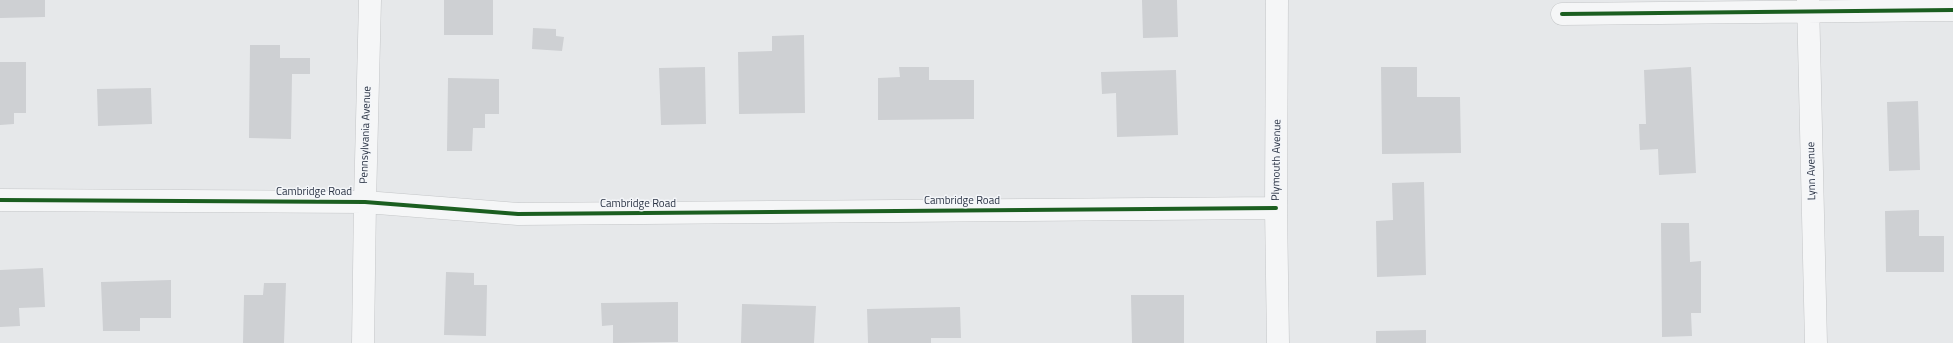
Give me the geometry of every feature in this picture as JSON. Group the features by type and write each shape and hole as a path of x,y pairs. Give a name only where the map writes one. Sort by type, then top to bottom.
{"street":[{"name":"Pennsylvania Avenue","path":"363,343 370,0"},
{"name":"Plymouth Avenue","path":"1277,0 1276,208 1278,343"},
{"path":"1562,14 1809,6 1953,10"},
{"name":"Lynn Avenue","path":"1809,6 1816,343"},
{"name":"Cambridge Road","path":"0,200 365,202 518,214 1276,208"}],"building":[{"path":"0,0 45,0 45,17 0,18"},
{"path":"444,0 493,0 493,35 444,35"},
{"path":"1142,0 1177,0 1178,37 1143,38"},
{"path":"533,28 556,29 556,36 564,37 562,51 532,49"},
{"path":"804,35 805,113 739,114 738,52 772,51 772,36"},
{"path":"250,45 280,45 280,58 310,58 310,74 292,74 291,139 249,138"},
{"path":"0,62 26,62 26,113 14,113 14,124 0,125"},
{"path":"705,67 706,124 661,125 659,68"},
{"path":"899,67 929,67 929,80 974,80 974,119 878,120 878,78 900,77"},
{"path":"1381,67 1417,67 1417,97 1460,97 1461,153 1382,154"},
{"path":"1691,67 1696,173 1659,175 1658,149 1640,150 1639,124 1646,124 1644,70"},
{"path":"1176,70 1178,135 1117,137 1116,93 1102,94 1101,72"},
{"path":"448,78 499,79 499,114 485,114 485,128 473,128 472,151 447,151"},
{"path":"151,88 152,124 98,126 97,89"},
{"path":"1918,101 1920,170 1889,171 1887,102"},
{"path":"1424,182 1426,275 1377,277 1376,221 1393,220 1392,183"},
{"path":"1919,210 1919,236 1944,236 1944,272 1886,272 1885,211"},
{"path":"1661,223 1689,223 1690,262 1701,261 1701,313 1691,313 1692,336 1662,337"},
{"path":"43,268 45,307 19,308 20,326 0,327 0,270"},
{"path":"446,272 474,273 474,285 487,285 486,336 444,335"},
{"path":"171,280 171,318 140,318 140,331 103,331 101,282"},
{"path":"264,283 286,283 284,343 243,343 244,295 263,295"},
{"path":"1131,295 1184,295 1184,343 1132,343"},
{"path":"678,302 678,342 613,343 613,325 602,326 601,303"},
{"path":"742,304 816,306 814,343 741,343"},
{"path":"960,307 961,338 931,338 931,343 868,343 867,309"},
{"path":"1426,330 1426,343 1376,343 1376,331"}],"cycle path":[{"path":"1562,14 1953,10"},
{"path":"0,200 365,202 518,214 1276,208"}]}
